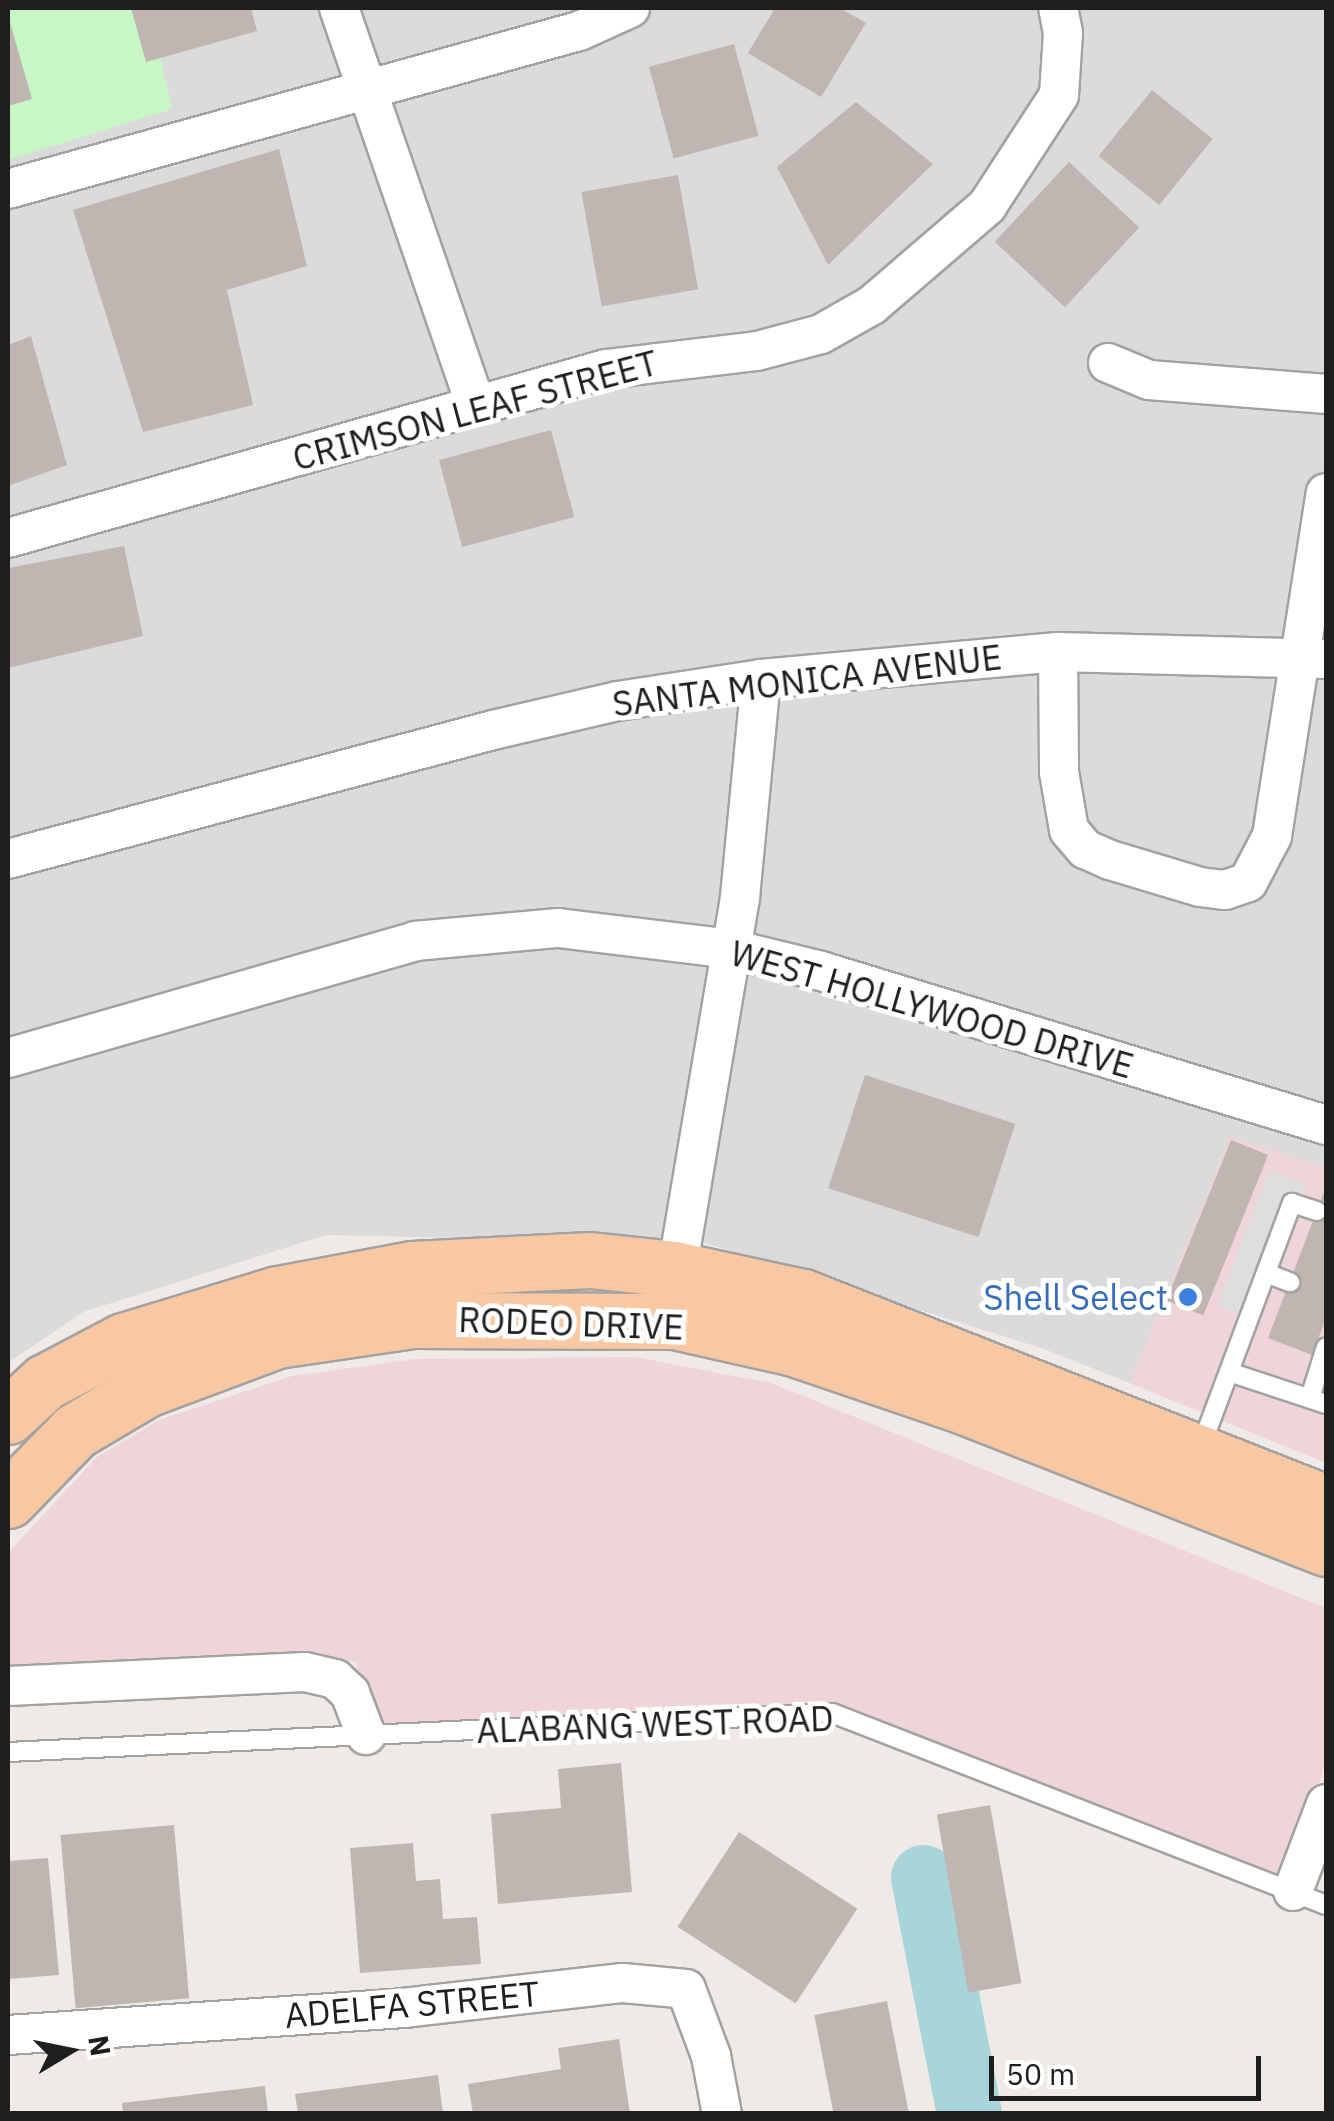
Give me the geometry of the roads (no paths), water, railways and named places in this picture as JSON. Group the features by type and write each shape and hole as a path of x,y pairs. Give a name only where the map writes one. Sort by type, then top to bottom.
{"main road":[{"name":"RODEO DRIVE","path":"8,1416 45,1382 123,1341 310,1286 412,1269 590,1260 794,1348 956,1403 1326,1548"},
{"name":"RODEO DRIVE","path":"8,1500 75,1432 146,1389 276,1340 412,1320 673,1295 803,1297 1326,1503"}],"street":[{"path":"338,8 476,406"},
{"path":"8,189 579,31 630,8"},
{"name":"CRIMSON LEAF STREET","path":"8,538 606,368 757,351 821,334 872,304 987,206 1058,94 1063,33 1058,8"},
{"path":"1108,363 1149,380 1326,394"},
{"path":"1058,652 1059,772 1069,830 1085,849 1110,860 1225,890 1248,882 1272,836 1313,657 1326,493"},
{"name":"SANTA MONICA AVENUE","path":"8,859 493,730 618,701 761,679 1058,652 1313,657"},
{"path":"673,1295 731,949 761,679"},
{"name":"WEST HOLLYWOOD DRIVE","path":"8,1058 415,941 558,928 731,949 1326,1125"},
{"path":"8,1686 304,1672 334,1679 350,1692 366,1735"},
{"path":"1310,1898 1326,1804"},
{"name":"ADELFA STREET","path":"8,2035 403,2008 623,1982 686,1989 711,2056 722,2114"}],"lane":[{"path":"1199,1453 1292,1202 1317,1211"},
{"path":"1266,1273 1290,1282"},
{"path":"1229,1372 1319,1401 1326,1347"},
{"name":"ALABANG WEST ROAD","path":"8,1752 832,1713 1310,1898"}],"waterway":[{"path":"923,1877 969,2114"}],"place":[{"name":"Shell Select","path":"1188,1297"}]}
